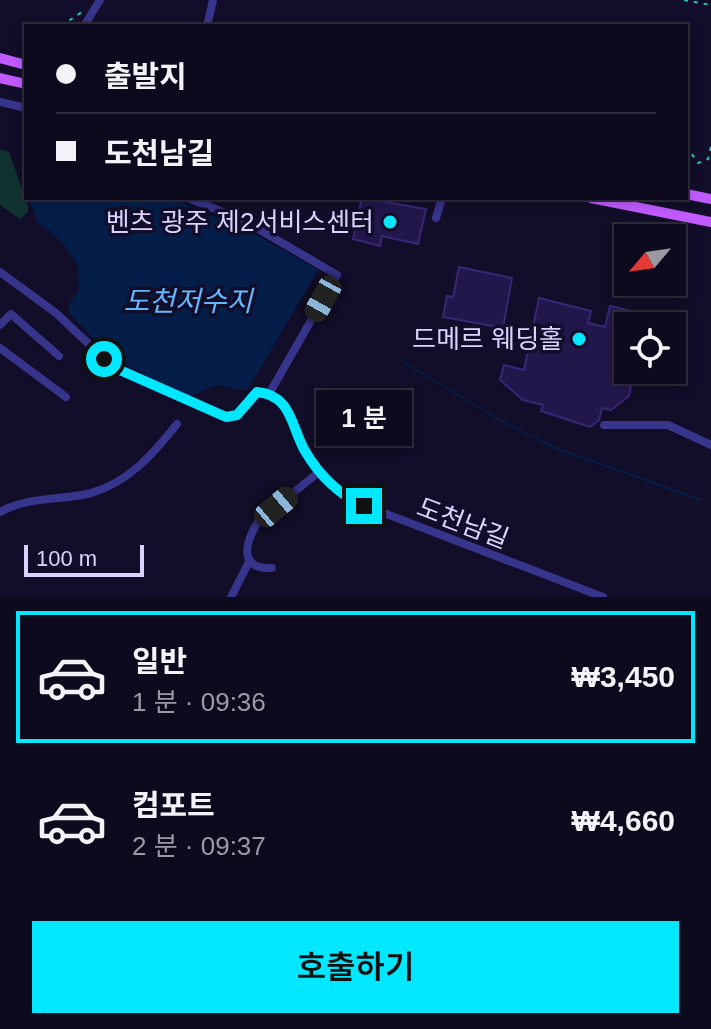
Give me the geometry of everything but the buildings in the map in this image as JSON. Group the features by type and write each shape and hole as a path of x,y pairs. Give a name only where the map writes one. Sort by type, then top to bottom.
{"main road":[{"path":"0,58 24,64"},
{"path":"0,78 24,84"},
{"path":"688,194 711,199"},
{"path":"601,200 711,222"}],"street":[{"path":"85,24 100,0"},
{"path":"207,24 213,0"},
{"path":"0,102 24,108"},
{"path":"0,272 56,313 122,371 226,417 237,415 257,392 269,394 337,275 243,220 193,200"},
{"path":"436,218 441,200"},
{"path":"0,325 11,314 59,356"},
{"path":"0,348 66,397"},
{"name":"도천남길","path":"269,394 293,417 303,448 337,490 364,506 603,597"},
{"path":"0,512 18,502 102,489 136,470 177,424"},
{"path":"604,425 668,425 711,445"},
{"path":"231,597 249,562 246,547 263,514 320,471"},
{"path":"249,562 259,568 272,568"}],"path":[{"path":"684,0 711,5"},
{"path":"64,24 82,12"},
{"path":"688,149 698,163 708,159 711,146"}],"green space":[{"path":"0,149 9,152 28,212 20,219 0,205"}],"water":[{"name":"도천저수지","path":"30,200 179,200 203,215 226,218 238,224 318,270 247,391 216,385 188,397 113,358 69,313 69,304 79,290 78,265 64,244 37,221"}],"waterway":[{"path":"402,361 499,420 553,447 701,500"}],"place":[{"name":"벤츠 광주 제2서비스센터","path":"390,222"},
{"name":"드메르 웨딩홀","path":"579,339"}],"route":[{"path":"104,359 122,371 226,417 237,415 257,392 269,394 287,408 303,448 326,479 350,500 364,506"}]}
